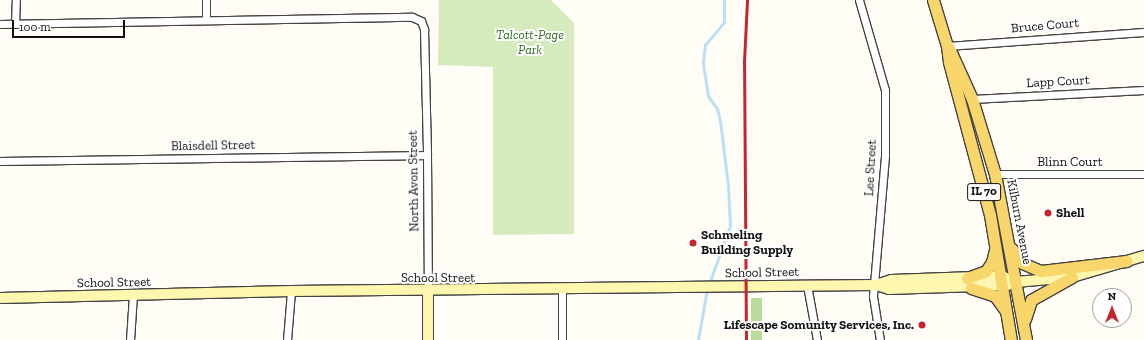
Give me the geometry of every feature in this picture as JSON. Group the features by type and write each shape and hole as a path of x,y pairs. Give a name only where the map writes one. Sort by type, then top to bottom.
{"main road":[{"name":"Kilburn Avenue","path":"933,0 947,46 972,99 996,174 1026,340"},
{"name":"Kilburn Avenue","path":"947,46 949,62 990,215 1011,340"},
{"path":"996,244 989,267 969,283 995,296 1008,316"},
{"path":"1010,245 1022,263 1041,271 1126,261"},
{"name":"School Street","path":"0,298 291,291 562,290 721,286 876,285 889,289 969,283 1016,282 1072,277 1144,256"},
{"path":"1024,328 1026,310 1031,300 1072,277"},
{"name":"North Avon Street","path":"428,290 428,340"}],"street":[{"path":"15,24 16,0"},
{"path":"0,24 206,20 206,0"},
{"name":"Lee Street","path":"859,0 885,90 885,156 874,304 880,340"},
{"name":"North Avon Street","path":"206,20 412,17 421,21 424,29 428,290"},
{"name":"Bruce Court","path":"947,46 1144,32"},
{"name":"Lapp Court","path":"972,99 1144,90"},
{"name":"Blaisdell Street","path":"0,161 427,155"},
{"name":"Blinn Court","path":"996,174 1144,174"},
{"path":"807,286 817,340"},
{"path":"562,290 562,340"},
{"path":"287,340 291,291"},
{"path":"130,340 133,295"}],"green space":[{"name":"Talcott-Page Park","path":"439,0 551,0 574,23 574,234 493,235 493,67 438,65"},
{"path":"751,298 762,298 762,340 751,340"}],"waterway":[{"path":"709,284 730,226 728,186 720,121 717,109 708,96 703,63 705,45 724,22 724,0"},
{"path":"698,340 707,289"}],"railway":[{"path":"746,340 744,62 747,0"}],"place":[{"name":"Shell","path":"1048,213"},
{"name":"Schmeling Building Supply","path":"693,243"},
{"name":"Lifescape Somunity Services, Inc.","path":"922,325"}]}
